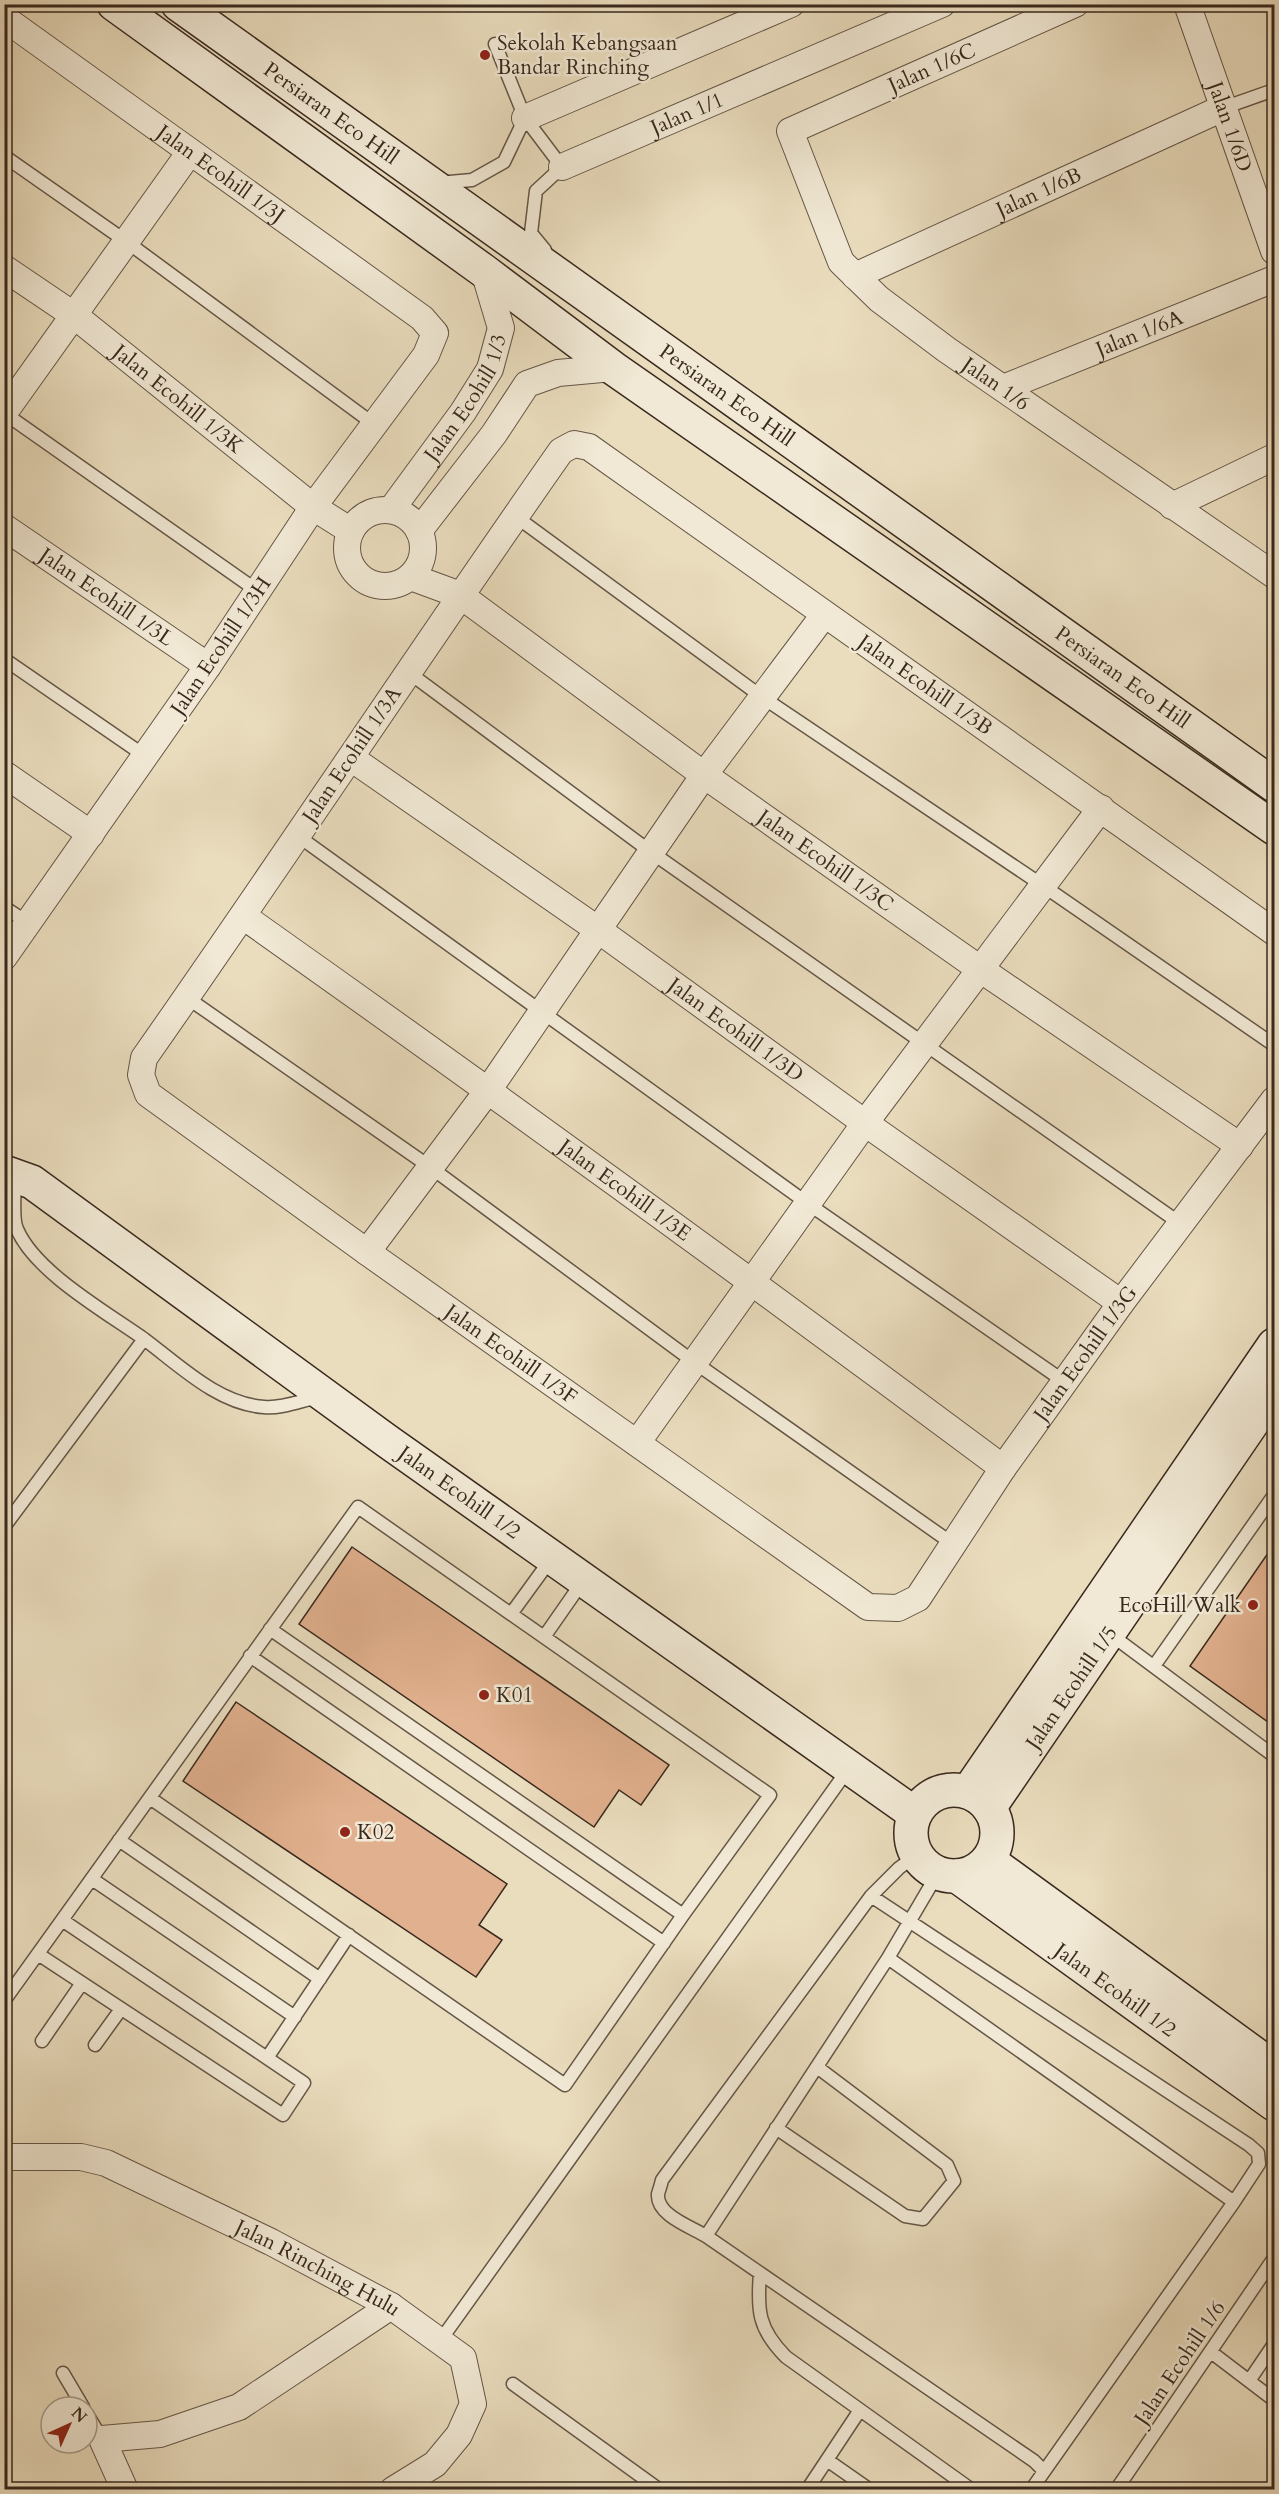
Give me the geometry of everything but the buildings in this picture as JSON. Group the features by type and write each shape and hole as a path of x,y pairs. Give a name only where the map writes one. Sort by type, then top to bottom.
{"street":[{"path":"114,4 484,271 613,368 1275,828"},
{"name":"Persiaran Eco Hill","path":"178,4 1275,785"},
{"path":"525,118 791,4"},
{"name":"Jalan 1/1","path":"562,167 942,4"},
{"name":"Jalan 1/6C","path":"790,131 1075,4"},
{"name":"Jalan 1/6D","path":"1187,4 1275,251"},
{"name":"Jalan Ecohill 1/3J","path":"4,18 422,318 435,333"},
{"name":"Jalan 1/6B","path":"855,276 1223,108"},
{"name":"Jalan 1/6","path":"790,131 841,262 855,276 887,305 946,350 1275,575"},
{"path":"5,413 190,152"},
{"name":"Jalan Ecohill 1/3K","path":"4,268 75,316 313,507 351,531"},
{"name":"Jalan Ecohill 1/3","path":"391,510 463,412 490,369 501,328 484,271"},
{"name":"Jalan 1/6A","path":"1003,388 1275,279"},
{"name":"Jalan Ecohill 1/3H","path":"4,957 259,592 313,507 426,355 435,333"},
{"name":"Jalan Ecohill 1/3","path":"419,531 494,434 527,384 558,373 613,368"},
{"name":"Jalan Ecohill 1/3A","path":"141,1075 144,1058 298,836 460,595 561,451 574,444"},
{"name":"Jalan Ecohill 1/3B","path":"574,444 589,447 1275,932"},
{"path":"1172,506 1275,457"},
{"path":"379,510 391,510 412,521 423,543 423,555 411,577 401,583 378,585 367,581 351,565 348,554 351,531 367,514 379,510"},
{"name":"Jalan Ecohill 1/3L","path":"4,527 208,666"},
{"name":"Jalan Ecohill 1/3C","path":"411,577 460,595 704,775 980,969 1240,1146"},
{"path":"367,1252 489,1089 597,928 704,775 824,615"},
{"name":"Jalan Ecohill 1/3D","path":"351,758 597,928 865,1123 1121,1303"},
{"path":"4,774 91,834"},
{"path":"637,1443 865,1123 1101,808"},
{"name":"Jalan Ecohill 1/3E","path":"243,916 489,1089 1003,1468"},
{"name":"Jalan Ecohill 1/3F","path":"141,1075 148,1094 868,1607 898,1608"},
{"name":"Jalan Ecohill 1/3G","path":"898,1608 918,1598 1003,1468 1121,1303 1275,1100"},
{"name":"Jalan Ecohill 1/2","path":"10,1174 32,1182 551,1558 915,1814"},
{"path":"979,1800 1275,1345"},
{"name":"Jalan Ecohill 1/5","path":"979,1800 1109,1633 1275,1391"},
{"path":"949,1790 979,1800 995,1820 997,1834 995,1847 988,1860 978,1869 937,1868 912,1842 911,1828 915,1814 932,1796 949,1790"},
{"name":"Jalan Ecohill 1/2","path":"988,1860 1275,2068"},
{"name":"Jalan Ecohill 1/2","path":"937,1868 1275,2104"},
{"name":"Jalan Rinching Hulu","path":"4,2157 81,2157 106,2163 271,2242 392,2306 463,2358 473,2404 459,2435 435,2464 393,2490"},
{"path":"125,2490 105,2449 160,2434 239,2407 392,2306"}],"lane":[{"path":"495,44 525,118 562,167"},
{"path":"1223,108 1275,90"},
{"path":"429,184 472,180 504,162 525,118"},
{"path":"4,156 128,242 375,424"},
{"name":"Jalan 1/1","path":"562,167 536,191 531,233 571,284"},
{"path":"5,413 259,592"},
{"path":"515,516 762,697 1042,885 1275,1046"},
{"path":"4,659 145,756"},
{"path":"408,672 651,852 1181,1224"},
{"path":"298,836 807,1203 1065,1382"},
{"path":"4,907 28,923"},
{"path":"186,997 430,1167 694,1362 953,1544"},
{"path":"10,1174 16,1227 38,1260 82,1295 208,1386 239,1403 266,1408 325,1396"},
{"path":"4,1527 144,1339"},
{"path":"1154,1666 1275,1495"},
{"path":"4,2001 358,1507 770,1795 683,1915 566,2085 150,1798"},
{"path":"511,1614 551,1558"},
{"path":"544,1637 584,1580"},
{"path":"270,1629 683,1915"},
{"path":"1109,1633 1275,1756"},
{"path":"250,1656 664,1943"},
{"path":"440,2341 849,1768"},
{"path":"119,1840 320,1979"},
{"path":"706,2236 910,1923 937,1868 899,1868 871,1896 662,2180 658,2196 662,2207 670,2216 706,2236 1034,2461 1043,2470"},
{"path":"92,1879 295,2017"},
{"path":"871,1896 1249,2145 1258,2154 1259,2164 1234,2202 1031,2490"},
{"path":"38,1954 283,2115 304,2083 62,1920"},
{"path":"267,2058 350,1935"},
{"path":"888,1958 1234,2202"},
{"path":"42,2041 82,1983"},
{"path":"95,2045 121,2009"},
{"path":"776,2128 905,2217 924,2219 954,2181 947,2165 817,2067"},
{"name":"Jalan Ecohill 1/6","path":"1116,2490 1275,2258"},
{"path":"760,2273 757,2304 763,2328 772,2344 786,2357 972,2490"},
{"path":"1249,2381 1275,2344"},
{"path":"1211,2352 1275,2400"},
{"path":"63,2373 76,2395"},
{"path":"513,2384 660,2490"},
{"path":"807,2490 860,2409"},
{"path":"99,2437 105,2449"},
{"path":"827,2460 870,2490"}],"place":[{"name":"Sekolah Kebangsaan Bandar Rinching","path":"485,55"},
{"name":"EcoHill Walk","path":"1253,1605"},
{"name":"K01","path":"484,1695"},
{"name":"K02","path":"345,1832"}]}
